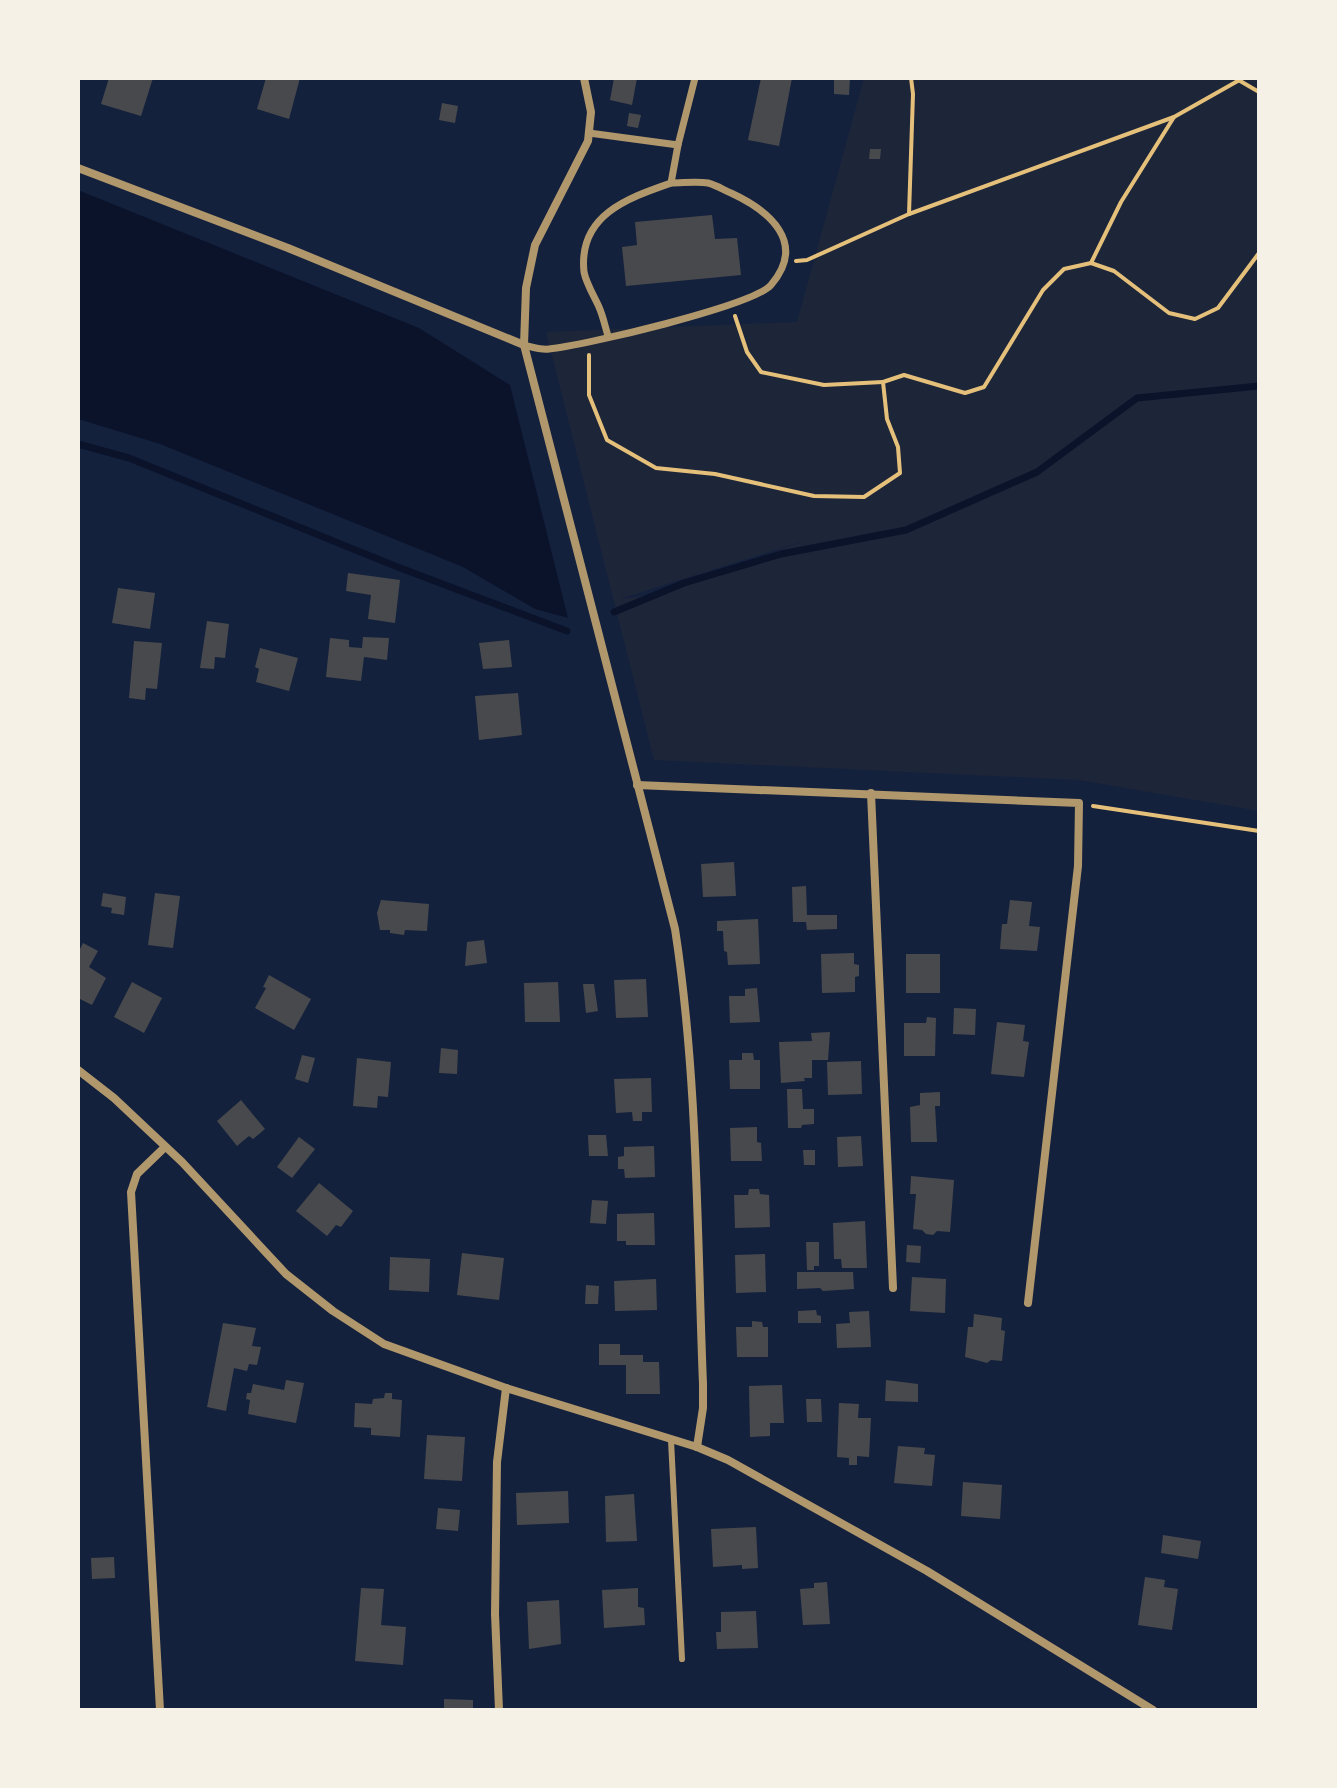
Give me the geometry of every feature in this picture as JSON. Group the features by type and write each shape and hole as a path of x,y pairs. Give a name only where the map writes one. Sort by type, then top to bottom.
{"street":[{"path":"584,78 591,112 588,141 535,245 526,288 524,345 675,929 684,987 703,1384 697,1447"},
{"path":"671,183 695,78"},
{"path":"589,133 678,145"},
{"path":"78,168 288,248 524,345 546,349 589,341 732,306 770,288 786,262 786,246 778,227 763,211 708,183 671,183 633,196 601,216 586,246 584,274 608,336"},
{"path":"637,785 1079,803 1078,866 1028,1303"},
{"path":"871,793 893,1288"},
{"path":"78,1070 114,1098 165,1147 286,1274 333,1311 384,1344 506,1388 697,1447 728,1460 845,1524 1153,1710"},
{"path":"160,1710 131,1192 137,1174 165,1147"},
{"path":"499,1710 495,1614 497,1462 506,1388"}],"lane":[{"path":"671,1440 682,1659"}],"path":[{"path":"909,214 911,78"},
{"path":"786,262 807,260 909,214 1174,117 1239,79 1259,92"},
{"path":"1091,263 1121,202 1174,117"},
{"path":"732,306 747,352 761,372 824,385 883,382 904,375 965,393 984,387 1043,290 1064,269 1091,263 1114,271 1169,313 1195,319 1218,308 1259,253"},
{"path":"589,341 589,395 607,440 656,468 715,474 814,496 864,497 900,473 898,447 887,419 883,382"},
{"path":"1079,803 1259,831"}],"shaded area":[{"path":"864,78 1259,78 1259,811 1079,780 654,760 546,332 797,322","holes":["807,540 661,593 622,599"]},
{"path":"78,190 419,328 510,385 568,618 535,609 463,567 160,444 78,419"}],"building":[{"path":"109,78 153,78 141,116 101,104"},
{"path":"266,78 300,78 289,119 257,109"},
{"path":"614,78 637,78 632,105 610,100"},
{"path":"761,78 792,78 779,146 748,140"},
{"path":"834,78 850,78 849,95 834,94"},
{"path":"442,103 458,106 455,123 439,120"},
{"path":"629,113 641,115 638,128 627,126"},
{"path":"870,149 881,149 880,159 869,159"},
{"path":"712,215 715,239 737,238 741,275 626,286 622,247 637,245 635,222"},
{"path":"348,573 400,580 395,623 368,619 371,595 346,591"},
{"path":"118,588 155,593 150,629 112,623"},
{"path":"207,621 229,624 225,658 215,657 214,669 200,668"},
{"path":"363,637 389,638 387,660 364,657 361,681 326,677 330,638 349,640 349,647 362,648"},
{"path":"509,640 512,667 483,669 479,643"},
{"path":"134,641 162,643 157,689 146,688 145,700 129,698"},
{"path":"260,648 298,658 289,691 256,682 259,669 255,667"},
{"path":"518,693 522,735 479,740 475,696"},
{"path":"734,862 736,896 703,897 701,864"},
{"path":"806,886 807,915 837,915 837,929 807,930 806,922 793,922 792,887"},
{"path":"103,893 126,897 124,915 111,913 112,908 101,906"},
{"path":"155,893 180,896 173,948 148,945"},
{"path":"381,900 429,904 427,931 405,930 404,935 380,930 377,913"},
{"path":"1010,900 1032,902 1029,926 1040,927 1037,951 1000,949 1002,924 1007,924"},
{"path":"758,919 760,964 728,965 723,931 717,931 717,921"},
{"path":"484,940 487,963 465,966 467,942"},
{"path":"83,943 98,951 89,967 106,978 92,1005 78,998 78,953"},
{"path":"854,953 854,964 859,965 855,992 822,993 821,954"},
{"path":"906,954 940,954 940,993 906,993"},
{"path":"269,975 311,999 294,1030 255,1008"},
{"path":"646,979 648,1017 616,1018 614,980"},
{"path":"132,982 162,998 144,1033 114,1017"},
{"path":"558,982 560,1022 525,1022 524,983"},
{"path":"583,984 594,984 598,1011 586,1013"},
{"path":"757,988 760,1022 730,1023 729,996 745,996 745,989"},
{"path":"954,1008 976,1009 975,1035 953,1034"},
{"path":"927,1017 936,1018 935,1056 904,1056 904,1023 926,1023"},
{"path":"997,1022 1025,1025 1023,1041 1029,1042 1024,1077 991,1074"},
{"path":"830,1032 828,1060 812,1060 812,1078 781,1083 779,1042 812,1041 811,1033"},
{"path":"441,1048 458,1050 457,1074 439,1073"},
{"path":"742,1053 753,1053 754,1060 760,1060 760,1089 730,1089 729,1060 742,1060"},
{"path":"302,1055 315,1058 308,1083 295,1079"},
{"path":"357,1058 391,1062 388,1097 378,1096 377,1108 353,1106"},
{"path":"861,1061 862,1094 828,1095 827,1062"},
{"path":"651,1078 652,1112 642,1112 642,1121 633,1121 632,1112 616,1113 614,1079"},
{"path":"787,1089 802,1089 803,1109 814,1109 814,1124 788,1128"},
{"path":"940,1092 940,1106 935,1106 937,1142 911,1142 910,1107 920,1105 920,1093"},
{"path":"241,1100 265,1129 237,1146 217,1121"},
{"path":"757,1127 762,1161 731,1161 730,1128"},
{"path":"588,1135 606,1135 608,1156 589,1156"},
{"path":"861,1136 863,1166 838,1167 837,1137"},
{"path":"299,1137 315,1149 292,1178 277,1167"},
{"path":"654,1146 655,1177 625,1178 624,1169 618,1169 618,1157 624,1156 624,1147"},
{"path":"803,1150 815,1150 815,1165 804,1165"},
{"path":"911,1176 954,1180 950,1232 937,1231 933,1235 913,1229 916,1194 910,1194"},
{"path":"319,1183 353,1211 341,1227 336,1225 327,1236 296,1211"},
{"path":"749,1189 759,1189 760,1194 769,1195 770,1227 735,1228 734,1195 748,1195"},
{"path":"592,1200 608,1201 606,1224 590,1223"},
{"path":"654,1213 655,1245 626,1245 626,1241 617,1241 617,1214"},
{"path":"865,1221 867,1268 842,1268 841,1259 834,1259 833,1223"},
{"path":"806,1242 819,1242 819,1266 814,1266 814,1270 807,1270"},
{"path":"907,1245 921,1246 920,1263 906,1262"},
{"path":"462,1253 504,1258 499,1300 457,1295"},
{"path":"765,1254 766,1292 736,1293 735,1255"},
{"path":"390,1257 430,1259 429,1292 389,1290"},
{"path":"797,1272 853,1272 854,1289 797,1289"},
{"path":"912,1277 946,1279 945,1313 910,1311"},
{"path":"656,1279 657,1310 615,1311 614,1281"},
{"path":"586,1285 599,1286 598,1304 585,1304"},
{"path":"816,1310 817,1315 821,1316 821,1323 798,1323 798,1311"},
{"path":"869,1311 871,1347 837,1348 836,1324 850,1323 849,1312"},
{"path":"974,1314 1002,1318 1001,1330 1005,1331 1002,1361 991,1360 987,1363 965,1357 968,1327 973,1327"},
{"path":"752,1321 762,1322 763,1327 768,1327 768,1357 737,1357 736,1327 752,1327"},
{"path":"223,1323 256,1328 252,1346 261,1347 257,1365 249,1364 247,1371 234,1368 226,1411 207,1407"},
{"path":"599,1344 620,1344 620,1355 643,1355 643,1362 659,1362 660,1394 626,1394 626,1365 599,1365"},
{"path":"286,1380 304,1383 296,1423 248,1414 250,1400 246,1399 247,1393 251,1393 253,1384 284,1390"},
{"path":"886,1380 918,1384 918,1402 885,1401"},
{"path":"782,1385 784,1423 770,1423 770,1436 750,1437 749,1386"},
{"path":"385,1393 392,1393 392,1399 402,1400 400,1437 371,1435 371,1428 354,1427 355,1403 372,1404 373,1399 384,1398"},
{"path":"806,1399 821,1399 822,1422 807,1422"},
{"path":"839,1403 859,1404 858,1418 871,1418 869,1457 857,1456 857,1465 849,1465 849,1458 837,1457"},
{"path":"427,1435 465,1437 462,1481 424,1479"},
{"path":"898,1446 925,1448 924,1454 935,1455 932,1486 894,1483"},
{"path":"963,1482 1002,1485 1000,1519 961,1516"},
{"path":"568,1491 569,1523 517,1525 516,1493"},
{"path":"634,1494 637,1541 606,1542 605,1496"},
{"path":"438,1508 460,1510 458,1531 436,1529"},
{"path":"756,1527 758,1568 742,1569 742,1565 713,1567 711,1529"},
{"path":"1163,1535 1201,1541 1198,1559 1161,1553"},
{"path":"114,1557 115,1578 92,1579 91,1558"},
{"path":"1145,1577 1165,1580 1164,1587 1178,1589 1172,1630 1138,1625"},
{"path":"827,1582 830,1624 803,1625 800,1589 814,1588 814,1583"},
{"path":"361,1588 384,1589 381,1625 406,1627 403,1665 355,1661"},
{"path":"638,1588 638,1607 644,1608 645,1625 604,1628 602,1590"},
{"path":"559,1600 561,1644 529,1649 527,1602"},
{"path":"756,1611 758,1648 717,1649 716,1632 721,1632 721,1612"},
{"path":"444,1699 473,1700 473,1710 444,1710"}],"waterway":[{"path":"614,612 684,583 781,554 906,530 1037,472 1137,398 1259,386"},
{"path":"78,444 129,458 395,566 567,631"}]}
